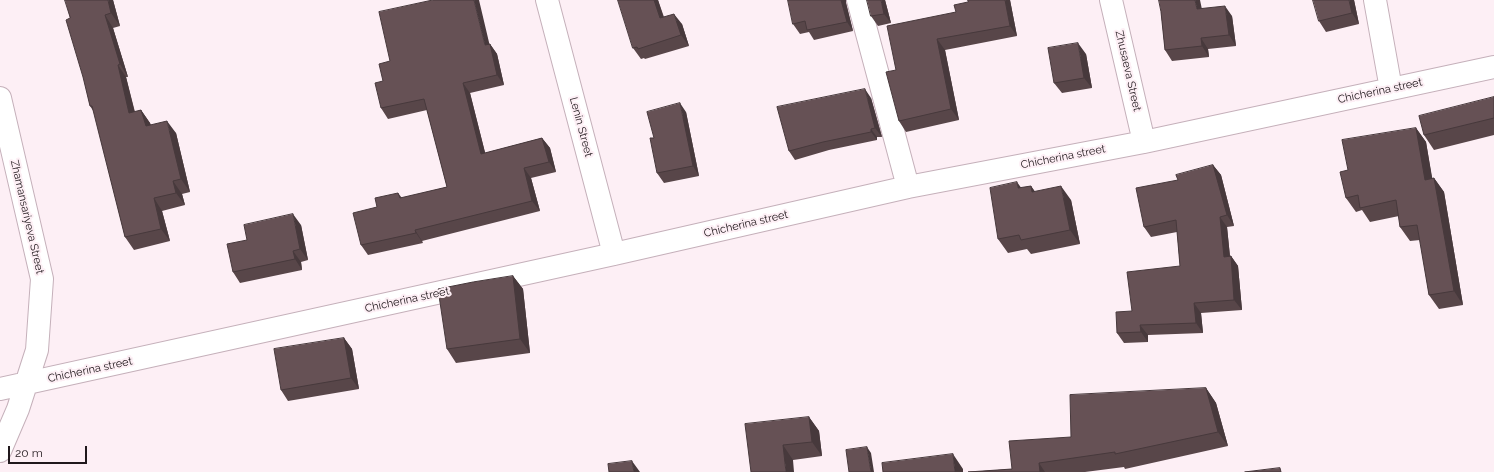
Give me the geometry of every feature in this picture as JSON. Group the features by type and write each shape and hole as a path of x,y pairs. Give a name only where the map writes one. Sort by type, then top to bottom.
{"street":[{"name":"Lenin Street","path":"548,0 614,254"},
{"path":"858,0 908,187"},
{"name":"Zhusaeva Street","path":"1111,0 1144,142"},
{"path":"1375,0 1392,89"},
{"name":"Chicherina street","path":"0,390 614,254 908,187 1144,142 1494,66"},
{"name":"Zhamansariyeva Street","path":"0,98 42,278 37,350 18,410 0,452"}],"building":[{"path":"65,0 108,0 111,13 105,15 120,64 118,65 129,113 141,110 146,126 167,121 181,179 173,181 176,193 154,198 161,229 125,237 92,106 90,106 66,20 70,18"},
{"path":"433,0 474,0 485,45 490,44 497,75 463,83 481,154 542,138 549,162 524,168 532,201 415,230 416,233 361,245 353,213 377,207 375,198 398,193 400,198 447,187 424,99 381,108 375,83 383,81 379,64 390,61 379,12"},
{"path":"618,0 654,0 660,18 674,14 681,35 638,49 637,47 633,48"},
{"path":"788,0 841,0 847,22 807,30 805,21 793,24"},
{"path":"867,0 881,0 884,14 871,16"},
{"path":"968,0 1005,0 1010,26 937,39 951,109 899,121 886,72 896,70 887,26 956,12 954,5 968,2"},
{"path":"1159,0 1195,0 1197,9 1225,6 1229,35 1201,38 1202,46 1165,50"},
{"path":"1313,0 1349,0 1352,13 1319,21"},
{"path":"1078,43 1084,78 1054,83 1048,48"},
{"path":"865,89 875,128 871,129 871,132 789,151 777,107"},
{"path":"1494,97 1494,118 1424,135 1419,116"},
{"path":"680,103 693,166 657,173 650,138 654,138 647,112"},
{"path":"1416,128 1425,180 1434,178 1454,291 1429,295 1417,225 1400,227 1396,200 1360,208 1358,195 1346,198 1340,172 1348,170 1342,140"},
{"path":"1213,165 1227,215 1220,217 1224,257 1231,256 1234,300 1194,303 1196,323 1140,325 1141,332 1117,333 1116,312 1132,311 1127,272 1180,266 1176,220 1144,227 1136,188 1178,180 1176,175"},
{"path":"1017,182 1018,188 1031,186 1032,192 1061,186 1070,230 1021,240 1019,235 998,239 990,188"},
{"path":"293,214 300,249 293,251 295,259 233,272 227,244 247,240 244,225"},
{"path":"513,276 520,339 447,349 438,289"},
{"path":"344,338 351,378 281,390 274,349"},
{"path":"1206,388 1218,432 1115,454 1115,452 1039,463 1040,472 968,472 1012,469 1009,441 1071,437 1070,395"},
{"path":"809,417 812,442 783,445 786,472 751,472 745,424"},
{"path":"867,447 871,472 849,472 846,450"},
{"path":"953,454 955,472 883,472 882,463"},
{"path":"632,461 634,472 609,472 608,464"},
{"path":"1280,468 1281,472 1245,472"}]}
